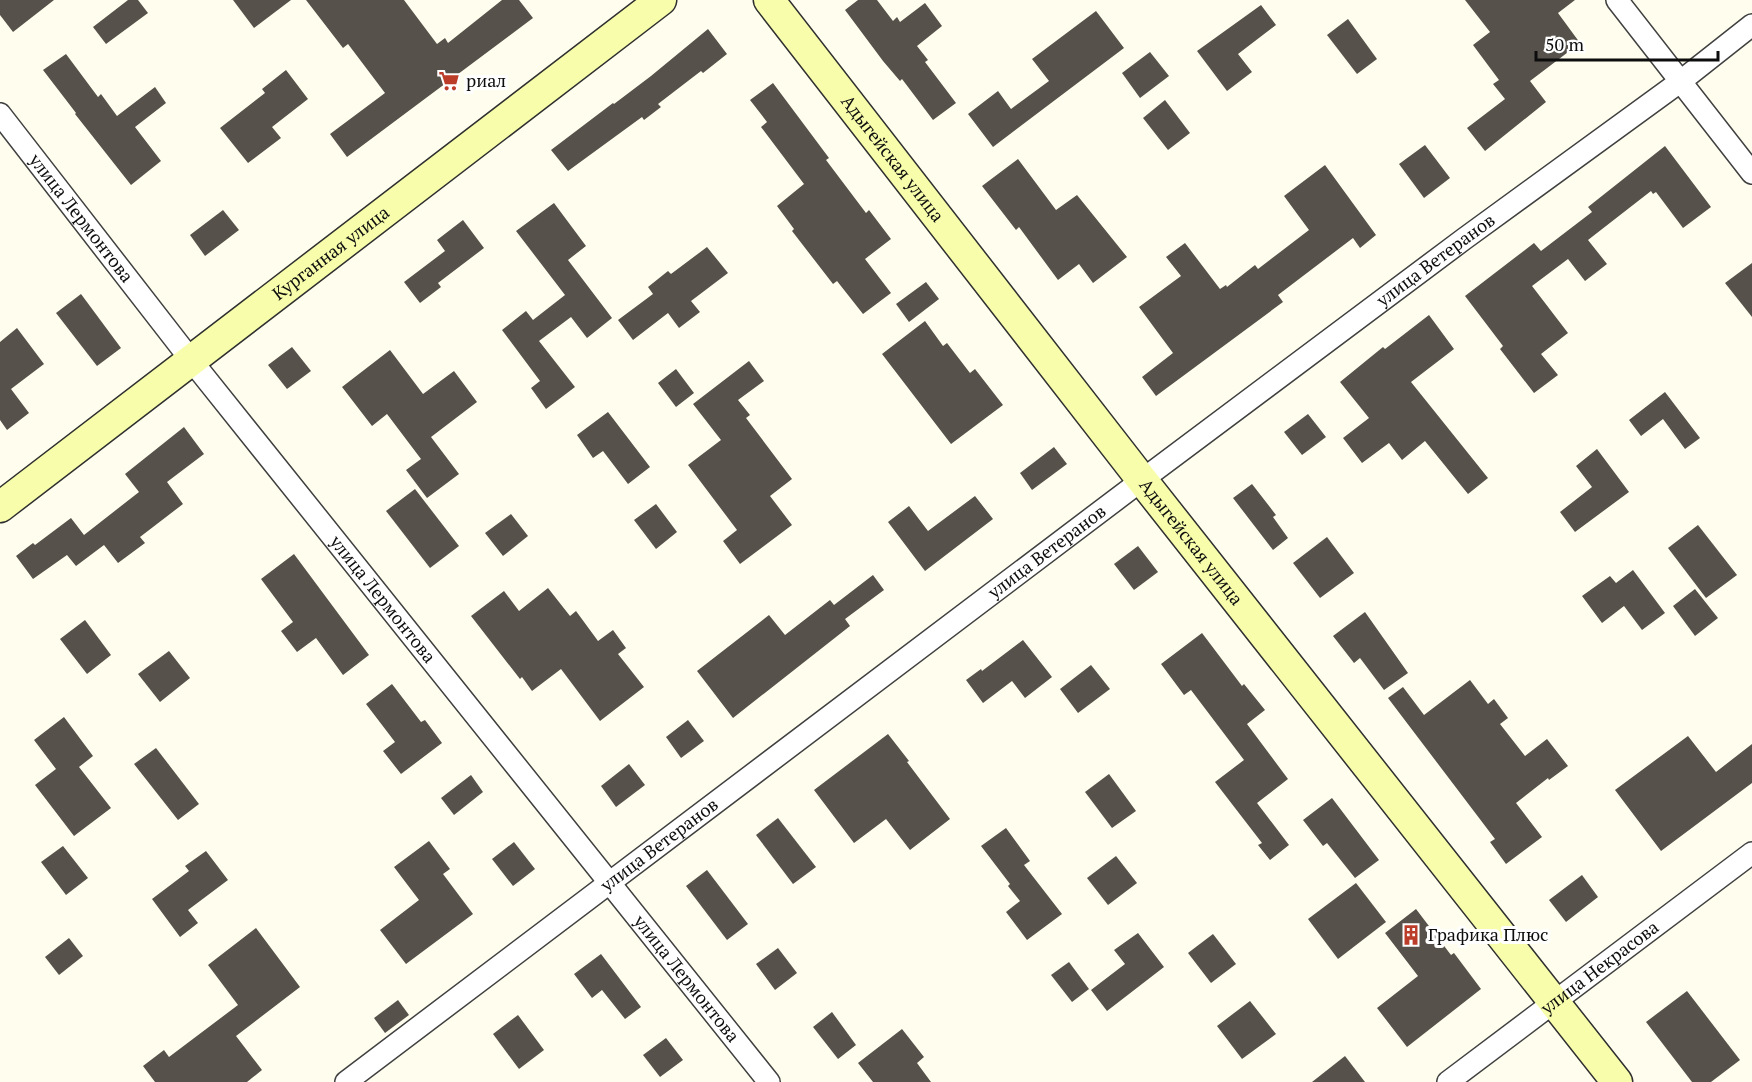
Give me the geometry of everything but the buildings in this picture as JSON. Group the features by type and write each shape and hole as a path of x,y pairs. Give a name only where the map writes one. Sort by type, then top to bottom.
{"main road":[{"name":"Курганная улица","path":"0,507 661,0"},
{"name":"Адыгейская улица","path":"769,0 1142,480 1617,1082"}],"street":[{"path":"1617,0 1752,173"},
{"name":"улица Ветеранов","path":"346,1082 1142,480 1455,246 1681,81 1752,25"},
{"name":"улица Лермонтова","path":"0,114 191,360 769,1082"},
{"name":"улица Некрасова","path":"1448,1082 1752,853"}],"place":[{"name":"риал","path":"449,81"},
{"name":"Графика Плюс","path":"1411,935"}]}
